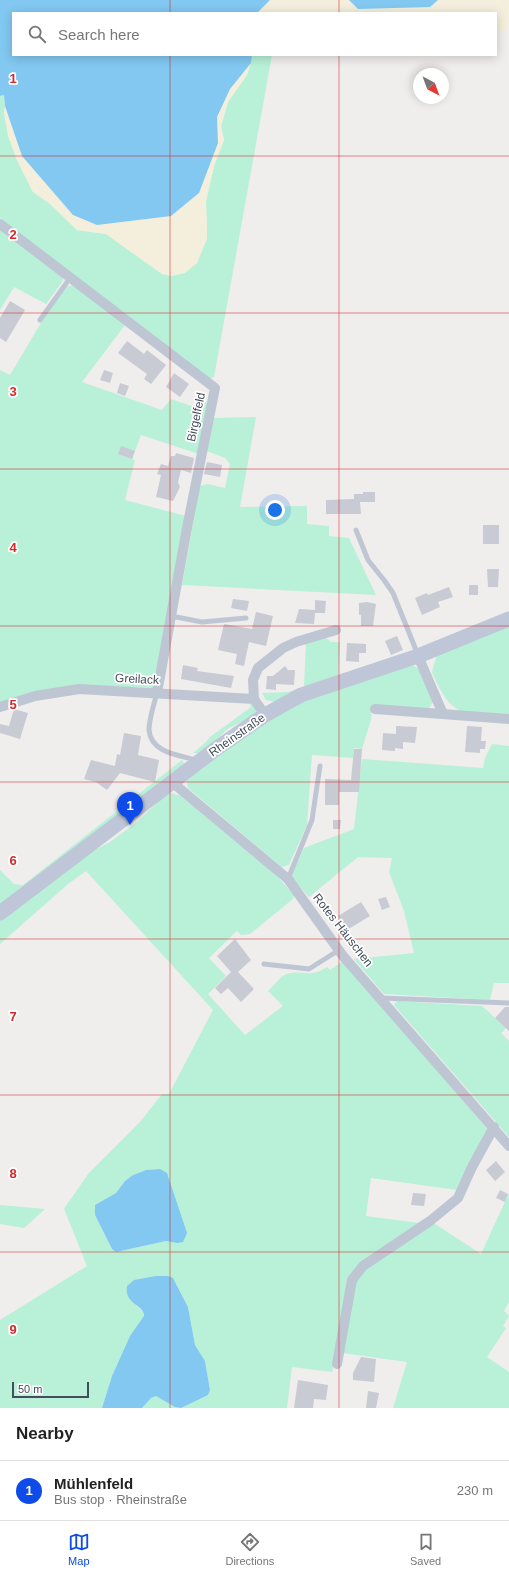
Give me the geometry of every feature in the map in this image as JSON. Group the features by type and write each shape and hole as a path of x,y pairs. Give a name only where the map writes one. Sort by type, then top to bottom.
{"main road":[{"name":"Rheinstraße","path":"0,913 200,761 265,715 301,695 418,656 509,618"}],"street":[{"name":"Birgelfeld","path":"0,224 215,388 157,693"},
{"path":"265,715 254,699 253,680 258,668 283,648 296,642 336,630"},
{"path":"418,656 443,714"},
{"name":"Greilack","path":"0,707 35,696 79,689 254,699"},
{"path":"375,710 509,720"},
{"name":"Rotes Häuschen","path":"173,783 288,879 339,950 509,1146"},
{"path":"337,1364 352,1280 363,1266 430,1221 458,1198 494,1127"}],"lane":[{"path":"40,320 70,278"},
{"path":"356,530 368,560 392,593 418,656"},
{"path":"171,616 202,622 246,618"},
{"path":"157,693 149,730 154,742 164,751 200,761"},
{"path":"288,879 312,820 320,766"},
{"path":"264,964 309,969 339,950"},
{"path":"382,998 509,1003"}],"green space":[{"path":"252,56 272,56 214,377 209,379 0,218 0,96 4,95 4,113 17,160 33,192 49,203 77,230 106,234 162,274 207,239 206,201 214,166 224,140 221,126 228,102 247,75"},
{"path":"0,229 63,278 62,282 46,304 14,287 0,310"},
{"path":"73,285 125,325 82,382 162,410 171,399 191,406 209,402 199,454 141,435 132,459 135,460 125,500 186,516 154,688 77,685 0,702 0,370 10,375 41,323 66,287"},
{"path":"256,417 240,507 307,506 307,524 329,526 329,536 349,538 376,595 182,585 200,486 207,484 225,488 230,464 225,458 207,451 213,418"},
{"path":"509,624 509,717 470,714 461,711 453,706 446,698 432,672 437,654"},
{"path":"326,638 331,642 340,642 338,677 276,702 266,700 262,693 288,692 304,687 306,642"},
{"path":"409,664 418,668 433,702 427,711 372,707 371,720 362,749 354,748 353,758 312,755 307,825 289,865 282,867 188,788 186,779 246,733 300,702"},
{"path":"249,702 257,709 254,716 229,728 201,753 193,753 210,737 251,707"},
{"path":"492,744 509,746 509,983 494,983 490,1000 384,994 354,959 414,953 404,911 389,872 392,858 358,857 309,897 291,877 304,848 354,829 362,759 483,768 485,758"},
{"path":"182,760 186,767 0,908 0,870 14,884 23,885"},
{"path":"168,792 181,796 275,874 294,895 293,899 250,934 241,935 237,931 209,958 226,976 208,994 245,1035 283,1006 268,991 282,977 287,974 297,972 311,973 321,971 327,967 330,970 343,961 488,1130 457,1190 371,1178 366,1216 419,1223 360,1264 332,1372 292,1367 287,1408 181,1408 208,1395 210,1390 205,1361 195,1345 188,1307 175,1281 129,1299 143,1312 144,1317 130,1336 112,1376 102,1408 0,1408 0,1320 87,1266 64,1209 88,1174 140,1122 162,1094 169,1094 213,1010 86,871 68,884 0,944 0,920 89,853 110,842 137,822","holes":["160,1169 177,1243 166,1241 116,1252 112,1249 95,1215 96,1205 116,1193 125,1181 133,1175 146,1170"]},
{"path":"397,1001 482,1006 506,1028 501,1033 509,1041 509,1137 394,1005"},
{"path":"509,1193 509,1302 504,1311 509,1316 503,1326 506,1328 487,1357 509,1372 509,1408 393,1408 407,1362 342,1353 354,1285 358,1276 432,1222 481,1254"},
{"path":"0,1205 45,1209 24,1228 0,1224"},
{"path":"156,1396 178,1408 142,1408 151,1398"}],"sand":[{"path":"270,0 349,0 358,9 430,7 438,0 509,0 509,30 497,31 497,12 258,12"},
{"path":"251,63 247,75 228,102 221,126 224,140 214,166 206,201 207,239 197,263 185,273 171,276 162,274 106,234 77,230 49,203 33,192 17,160 8,136 4,113 5,106 22,156 218,143 217,117 230,89"}],"water":[{"path":"0,0 270,0 258,12 12,12 12,56 252,56 251,63 230,89 217,117 218,143 199,193 171,216 97,225 73,215 22,156 5,106 4,95 0,96"},
{"path":"349,0 438,0 430,7 358,9"},
{"path":"160,1169 167,1173 187,1233 183,1242 177,1243 166,1241 116,1252 112,1249 95,1215 95,1205 116,1193 125,1181 133,1175 146,1170"},
{"path":"156,1276 168,1276 173,1278 188,1307 195,1345 205,1361 210,1390 208,1395 181,1408 175,1407 156,1396 151,1398 142,1408 102,1408 112,1376 130,1336 144,1316 141,1309 128,1297 127,1286 134,1280"}],"building":[{"path":"10,301 25,310 6,342 0,338 0,318"},
{"path":"127,341 144,354 147,350 166,365 151,384 144,379 147,374 118,353"},
{"path":"104,370 113,373 110,383 100,380"},
{"path":"174,373 189,384 180,397 166,387"},
{"path":"120,383 129,386 125,396 117,393"},
{"path":"121,446 135,451 132,459 118,454"},
{"path":"176,453 194,458 191,473 181,470 178,482 180,487 173,501 156,497 161,475 157,474 161,464 168,466 171,456 175,456"},
{"path":"207,462 222,465 220,477 204,474"},
{"path":"363,492 375,492 375,502 360,502 361,514 326,514 326,500 354,499 354,494 363,494"},
{"path":"483,525 499,525 499,544 483,544"},
{"path":"487,569 499,569 498,587 488,587"},
{"path":"469,585 478,585 478,595 469,595"},
{"path":"449,587 453,597 438,602 440,607 422,615 415,598"},
{"path":"233,599 249,601 247,611 231,608"},
{"path":"315,600 326,601 325,613 315,613 314,624 295,623 299,609 315,610"},
{"path":"367,602 376,604 373,626 361,626 359,603"},
{"path":"256,612 273,616 266,646 249,642 244,666 235,664 237,654 218,650 224,624 252,629"},
{"path":"397,636 403,650 391,655 385,641"},
{"path":"347,643 366,644 366,653 359,653 359,662 346,661"},
{"path":"183,665 198,668 197,671 234,676 231,688 181,679"},
{"path":"285,666 288,670 295,670 294,685 276,684 276,690 266,689 267,676 273,676"},
{"path":"14,709 28,713 20,739 0,733 0,724 9,726"},
{"path":"396,726 417,727 415,743 403,742 403,749 395,748 395,751 382,750 383,733 396,734"},
{"path":"467,726 482,727 481,741 486,741 485,749 480,749 480,753 465,752"},
{"path":"124,733 141,736 138,755 159,760 155,782 120,773 107,790 96,782 84,779 91,760 115,766 117,754 120,755"},
{"path":"354,749 362,749 359,792 339,792 339,805 325,805 325,779 351,780"},
{"path":"333,820 341,820 340,829 333,829"},
{"path":"386,897 390,907 382,910 378,899"},
{"path":"361,902 370,916 347,930 338,916"},
{"path":"235,939 251,960 238,972 254,989 241,1002 228,988 221,994 215,988 231,972 217,956"},
{"path":"505,1007 509,1007 509,1031 495,1018"},
{"path":"496,1161 505,1172 495,1181 486,1170"},
{"path":"500,1190 508,1194 505,1202 496,1198"},
{"path":"413,1193 426,1194 424,1206 411,1205"},
{"path":"361,1357 376,1359 374,1382 353,1380 353,1373"},
{"path":"298,1380 328,1385 326,1400 314,1399 313,1408 294,1408"},
{"path":"368,1391 379,1393 376,1408 366,1408"}],"place":[{"name":"Mühlenfeld","path":"130,825"}]}
